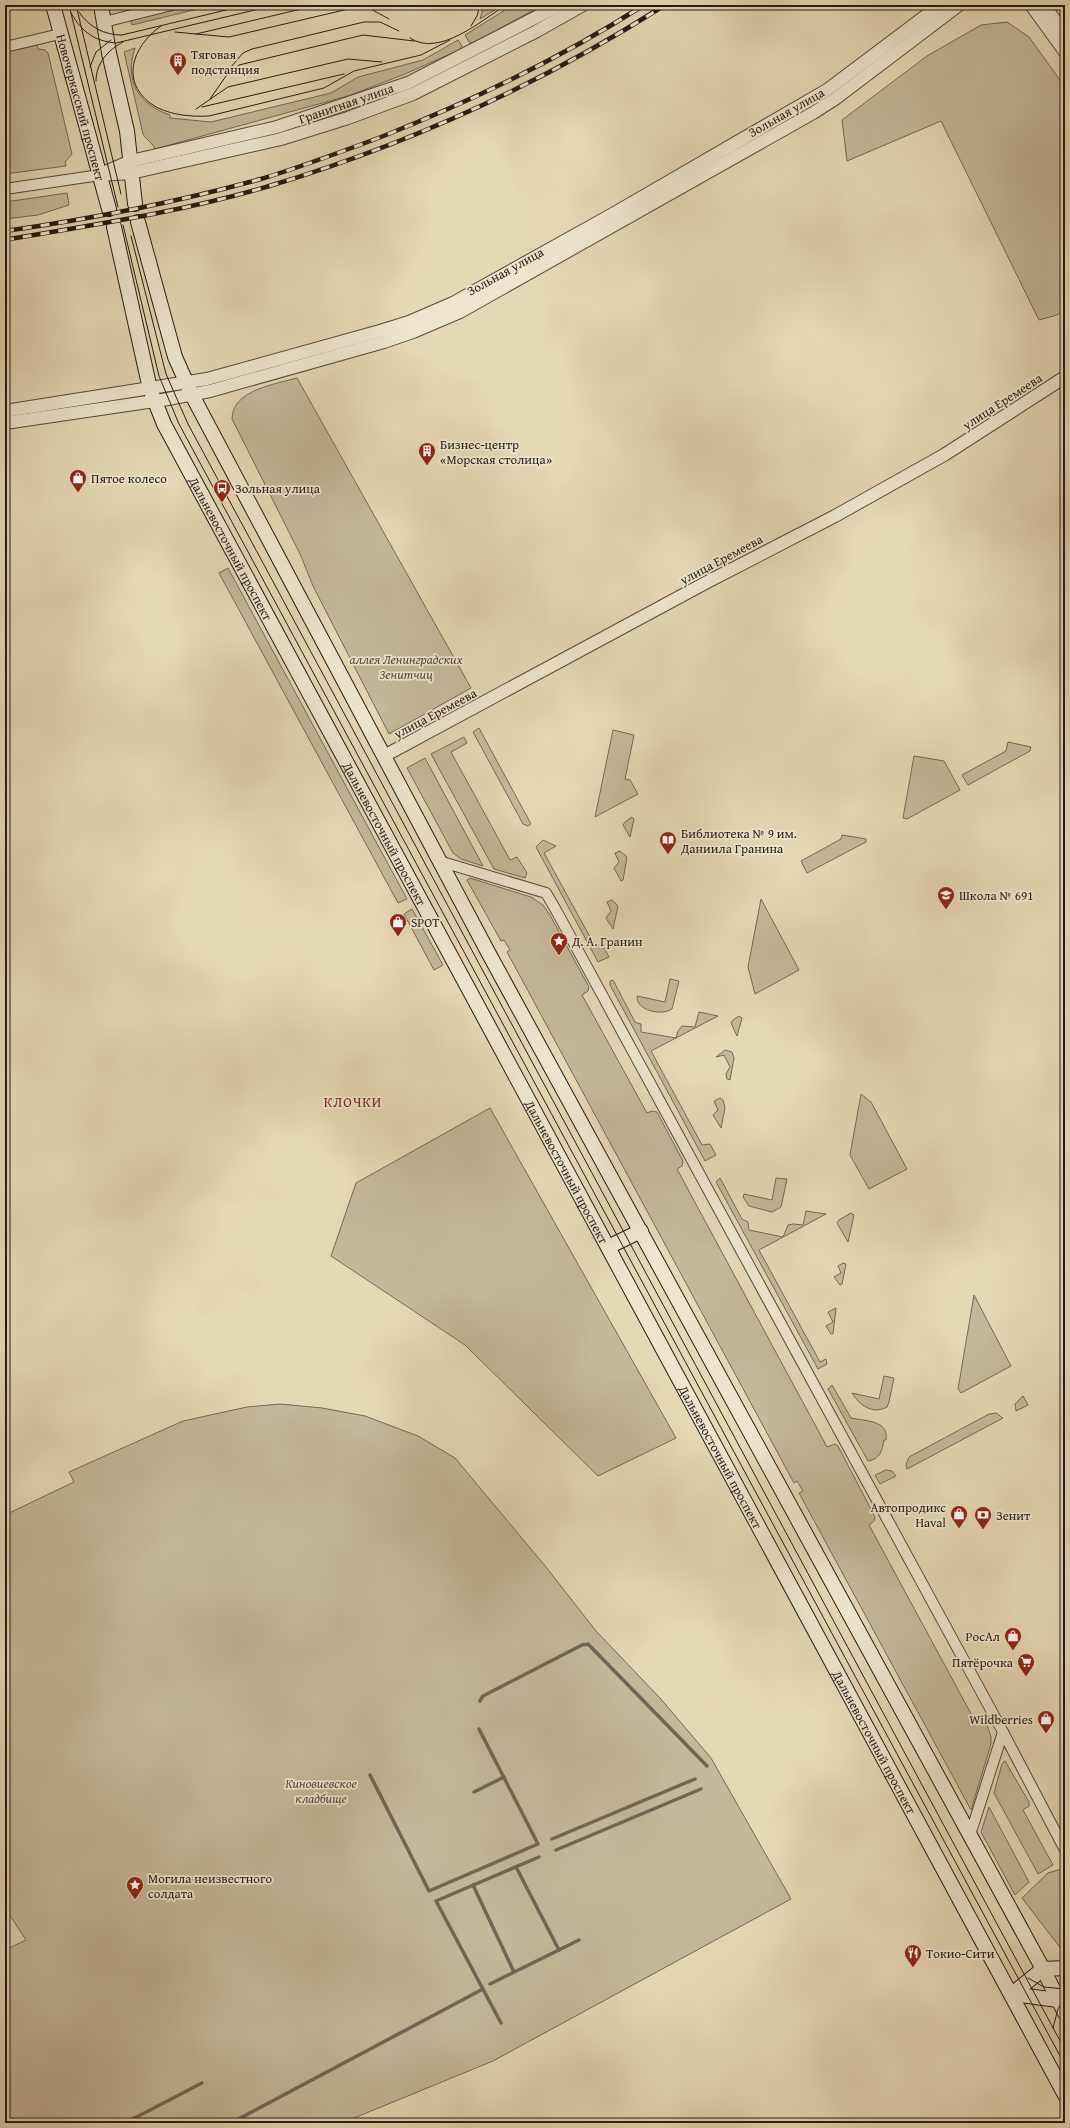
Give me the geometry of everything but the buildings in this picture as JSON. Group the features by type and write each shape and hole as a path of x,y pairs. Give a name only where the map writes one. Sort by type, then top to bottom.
{"main road":[{"name":"Новочеркасский проспект","path":"53,5 109,209"},
{"path":"100,5 109,53 127,131 135,204"},
{"path":"138,224 175,357 189,389 439,861 1063,2005"},
{"name":"Дальневосточный проспект","path":"114,229 151,395 164,424 1012,1994 1065,2095"},
{"path":"608,1247 641,1231"},
{"path":"1012,1994 1043,1969 1065,1968"},
{"path":"1012,1994 1063,2005"}],"street":[{"path":"104,22 172,5"},
{"name":"Гранитная улица","path":"5,189 100,175 277,127 408,83 560,5"},
{"name":"Гранитная улица","path":"131,167 281,139 348,118 413,94 537,31 583,5"},
{"name":"Зольная улица","path":"189,389 409,322 453,303 827,90 940,5"},
{"name":"Зольная улица","path":"5,423 189,389 384,342 413,332 460,312 813,114 959,5"},
{"path":"1031,5 1065,52"},
{"path":"1044,5 1065,34"},
{"path":"5,47 60,34"},
{"name":"улица Еремеева","path":"384,756 709,581 835,516 955,448 1065,377"},
{"name":"Зольная улица","path":"5,411 151,395"},
{"path":"439,861 546,893 1003,1732 1065,1850"},
{"path":"970,1835 1003,1732"}],"green space":[{"path":"184,5 214,5 132,25 130,18"},
{"path":"484,5 503,5 480,19"},
{"path":"513,5 543,5 473,43 469,42 465,35"},
{"path":"1007,22 1029,37 1065,87 1065,310 1057,315 1039,320 941,121 847,161 842,120 927,56 981,25"},
{"path":"458,40 462,46 459,50 405,74 348,96 155,149 143,134 124,52 135,48 131,71 133,81 136,90 149,105 170,115 170,118 211,122 331,93 358,77 423,60"},
{"path":"37,45 38,49 45,50 48,53 72,154 65,162 66,166 5,174 5,52"},
{"path":"67,193 69,205 38,215 5,219 5,202"},
{"name":"аллея Ленинградских Зенитчиц","path":"297,378 471,688 389,734 313,586 301,556 232,419 234,409 239,401 247,395 267,386"},
{"path":"228,568 407,899 398,903 219,573"},
{"path":"479,728 531,824 528,826 523,824 473,732"},
{"path":"613,730 634,735 625,779 630,780 638,794 595,817"},
{"path":"464,737 467,743 451,752 510,860 517,857 527,873 525,878 494,869 431,754"},
{"path":"1008,742 1031,747 1030,751 968,785 962,775 1006,751"},
{"path":"914,756 944,761 960,790 907,819 903,818"},
{"path":"425,758 483,866 461,859 453,853 407,768"},
{"path":"632,817 634,819 630,837 623,825"},
{"path":"842,835 866,839 866,842 807,873 801,861 841,839"},
{"path":"543,840 556,846 544,853 595,946 602,944 609,957 598,962 536,847"},
{"path":"620,851 627,857 623,880 621,881 614,868 619,862 615,853"},
{"path":"470,878 531,897 543,905 550,915 589,987 588,991 582,995 647,1113 652,1111 657,1112 683,1161 682,1166 677,1169 827,1447 835,1444 838,1446 875,1517 874,1521 869,1525 976,1723 983,1721 986,1722 991,1737 991,1744 971,1810 799,1493 803,1491 797,1481 794,1483 507,952 510,950 504,940 501,941 467,880"},
{"path":"761,899 799,970 755,994 748,967"},
{"path":"612,900 618,906 613,929 606,918 611,911 607,902"},
{"path":"412,909 443,965 434,970 404,914"},
{"path":"670,979 679,981 672,1009 668,1011 656,1012 645,1009 638,1001 637,996 665,1002"},
{"path":"613,980 635,1022 641,1024 641,1032 676,1038 651,1051 702,1145 710,1144 716,1155 705,1161 610,985 610,981"},
{"path":"699,1012 718,1016 676,1038 678,1031 682,1026 695,1027"},
{"path":"739,1016 742,1018 737,1036 731,1023"},
{"path":"725,1050 732,1052 734,1058 730,1080 727,1079 726,1074 730,1067 724,1055 716,1057"},
{"path":"861,1094 871,1102 907,1169 869,1189 850,1155"},
{"path":"720,1098 723,1100 725,1108 721,1128 713,1115 718,1110 714,1101"},
{"path":"490,1108 676,1438 598,1476 465,1345 331,1256 356,1183"},
{"path":"720,1178 742,1219 748,1222 749,1230 783,1237 788,1225 803,1225 806,1211 826,1214 759,1250 820,1362 826,1359 827,1364 818,1369 716,1182"},
{"path":"776,1178 787,1179 781,1207 772,1212 749,1206 743,1197 744,1194 772,1200"},
{"path":"851,1213 854,1215 848,1242 837,1223 839,1220"},
{"path":"843,1263 846,1264 842,1284 840,1285 834,1277 841,1273 838,1266"},
{"path":"974,1295 1011,1366 961,1393 958,1389"},
{"path":"836,1308 833,1334 831,1334 826,1326 833,1322 828,1312"},
{"path":"884,1376 894,1378 887,1407 877,1410 867,1408 862,1405 852,1393 879,1399"},
{"path":"832,1385 851,1418 875,1423 884,1429 886,1433 886,1440 884,1440 880,1454 872,1460 868,1461 828,1389"},
{"path":"1023,1396 1028,1405 1016,1411 1015,1404"},
{"name":"Киновиевское кладбище","path":"280,1404 322,1408 365,1416 418,1436 455,1458 546,1567 596,1631 660,1698 711,1758 791,1899 493,2061 342,2123 5,2123 5,1950 26,1940 5,1908 5,1515 74,1482 69,1472 183,1421 247,1407"},
{"path":"996,1413 1003,1418 907,1469 906,1464 909,1457 989,1414"},
{"path":"886,1470 892,1471 896,1476 880,1484 875,1475"},
{"path":"1005,1761 1029,1802 1029,1806 1023,1810 1053,1865 1038,1874 994,1793 1002,1764"},
{"path":"989,1807 1029,1882 1015,1895 981,1832"},
{"path":"1065,1868 1065,1950 1062,1950 1022,1898 1048,1873"}],"waterway":[{"path":"480,1701 483,1696 582,1645 588,1644 707,1766"},
{"path":"370,1775 429,1891 538,1844 479,1729"},
{"path":"474,1792 504,1777"},
{"path":"552,1839 695,1779"},
{"path":"556,1850 701,1789"},
{"path":"501,2023 436,1901 539,1857"},
{"path":"516,1867 559,1950"},
{"path":"473,1885 514,1972"},
{"path":"490,1984 579,1940"},
{"path":"231,2123 483,1989"},
{"path":"125,2123 202,2083"}],"tram line":[{"path":"69,5 118,207"},
{"path":"76,5 121,194"},
{"path":"79,12 87,22 103,32 122,35 247,5"},
{"path":"71,13 75,20 89,34 95,38 116,43 276,5"},
{"path":"175,32 196,34 318,5"},
{"path":"471,26 477,16 480,5"},
{"path":"410,38 421,43 434,43 447,40 460,35 506,5"},
{"path":"196,34 229,37 357,7 367,7 389,19"},
{"path":"231,67 243,53 252,49 364,22 380,22 399,31"},
{"path":"161,26 144,42 138,52 134,62 133,73 135,83 141,94 156,107 171,113 194,116 209,116 324,88 354,71 421,55 450,40"},
{"path":"210,99 226,76 239,65 363,35 414,41"},
{"path":"90,67 96,52 111,40"},
{"path":"96,81 98,68 104,58 112,49 123,42"},
{"path":"196,109 228,87 348,59 382,62"},
{"path":"202,107 344,74"},
{"path":"123,225 159,376 179,424 1065,2065"},
{"path":"131,236 166,374 188,424 1065,2050"},
{"path":"1028,1978 1044,1987 1065,1989"},
{"path":"1053,2028 1058,2009 1065,1997"},
{"path":"1063,2041 1061,2029 1065,2013"}],"railway":[{"path":"5,231 69,221 166,202 261,179 321,159 381,137 449,109 548,61 644,5"},
{"path":"5,240 202,204 266,187 370,152 422,132 521,86 570,61 665,5"}],"place":[{"name":"Тяговая подстанция","path":"178,76"},
{"name":"Бизнес-центр «Морская столица»","path":"427,466"},
{"name":"Пятое колесо","path":"78,493"},
{"name":"Зольная улица","path":"222,503"},
{"name":"Библиотека № 9 им. Даниила Гранина","path":"668,855"},
{"name":"Школа № 691","path":"946,910"},
{"name":"SPOT","path":"398,937"},
{"name":"Д. А. Гранин","path":"559,956"},
{"name":"Автопродикс Haval","path":"959,1529"},
{"name":"Зенит","path":"983,1530"},
{"name":"РосАл","path":"1013,1651"},
{"name":"Пятёрочка","path":"1026,1677"},
{"name":"Wildberries","path":"1046,1734"},
{"name":"Могила неизвестного солдата","path":"135,1900"},
{"name":"Токио-Сити","path":"913,1968"}],"district":[{"name":"КЛОЧКИ","path":"353,1102"}]}
